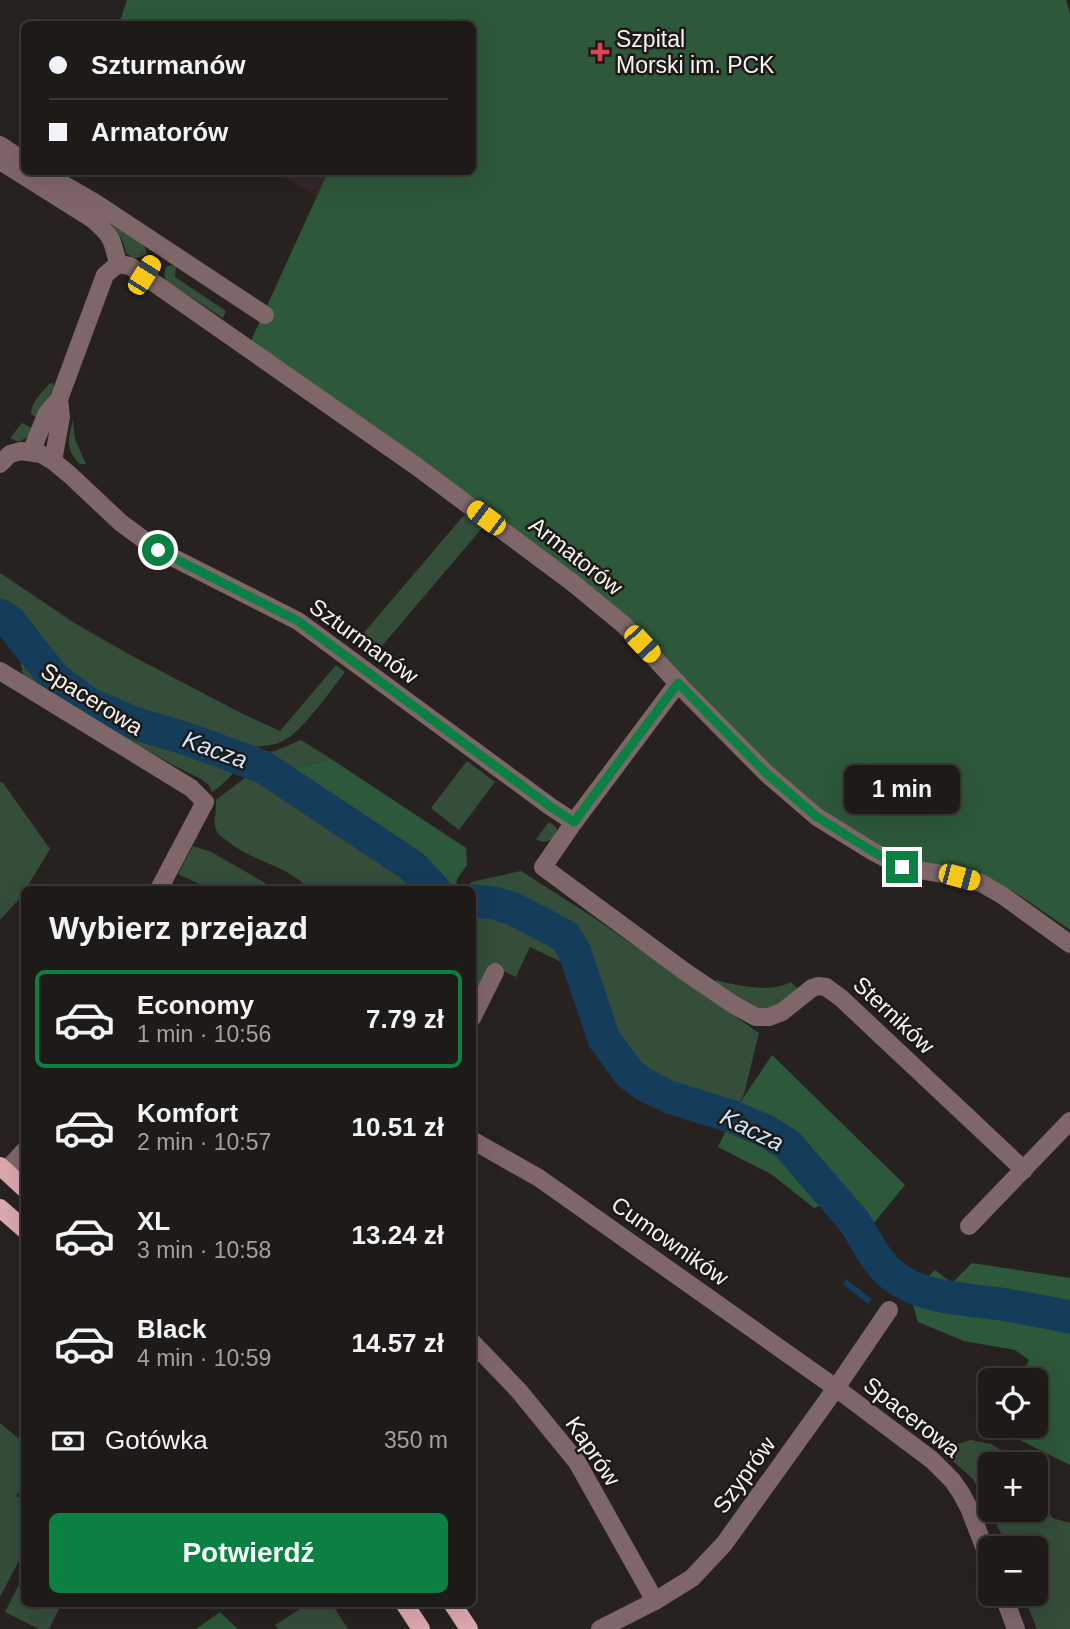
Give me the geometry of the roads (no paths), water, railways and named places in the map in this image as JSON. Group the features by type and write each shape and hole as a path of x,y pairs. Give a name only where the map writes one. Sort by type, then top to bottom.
{"main road":[{"path":"3,1168 21,1185"},
{"path":"0,1208 21,1226"},
{"path":"407,1607 421,1629"},
{"path":"455,1607 469,1629"}],"street":[{"path":"0,145 21,159"},
{"path":"0,161 21,174"},
{"path":"22,175 103,229 112,239 118,264 105,275 59,399 47,414 32,452"},
{"path":"47,175 265,314"},
{"path":"144,275 161,247"},
{"name":"Armatorów","path":"118,264 130,266 144,275 416,466 562,575 624,625 766,773 817,817 902,867 981,883 1070,944"},
{"path":"53,461 61,417 59,399"},
{"name":"Szturmanów","path":"3,453 32,452 53,461 121,523 158,550 298,621 574,822"},
{"name":"Spacerowa","path":"0,671 191,788 205,802 161,886"},
{"path":"574,822 678,683"},
{"name":"Sterników","path":"574,822 543,867 684,971 756,1017 769,1017 782,1012 812,988 826,987 1024,1170"},
{"path":"476,1010 495,972"},
{"path":"969,1226 1070,1121"},
{"name":"Cumowników","path":"476,1142 539,1178 836,1388"},
{"path":"3,1168 21,1153"},
{"name":"Szyprów","path":"600,1629 655,1601 692,1578 724,1544 890,1310"},
{"name":"Kaprów","path":"476,1346 519,1391 577,1462 655,1601"},
{"name":"Spacerowa","path":"836,1388 932,1460 952,1480 969,1508 980,1536"},
{"path":"1007,1606 1016,1629"}],"water":[{"path":"846,1279 872,1299 868,1304 843,1284"}],"waterway":[{"name":"Kacza","path":"0,615 10,622 54,678 89,704 131,722 263,767 412,866 431,886"},
{"name":"Kacza","path":"476,901 495,903 513,909 565,936 574,950 604,1039 630,1074 645,1085 672,1098 733,1117 766,1131 788,1145 852,1219 875,1256 892,1275 930,1293 1070,1317"}],"place":[{"name":"Szpital Morski im. PCK","path":"600,52"}]}
